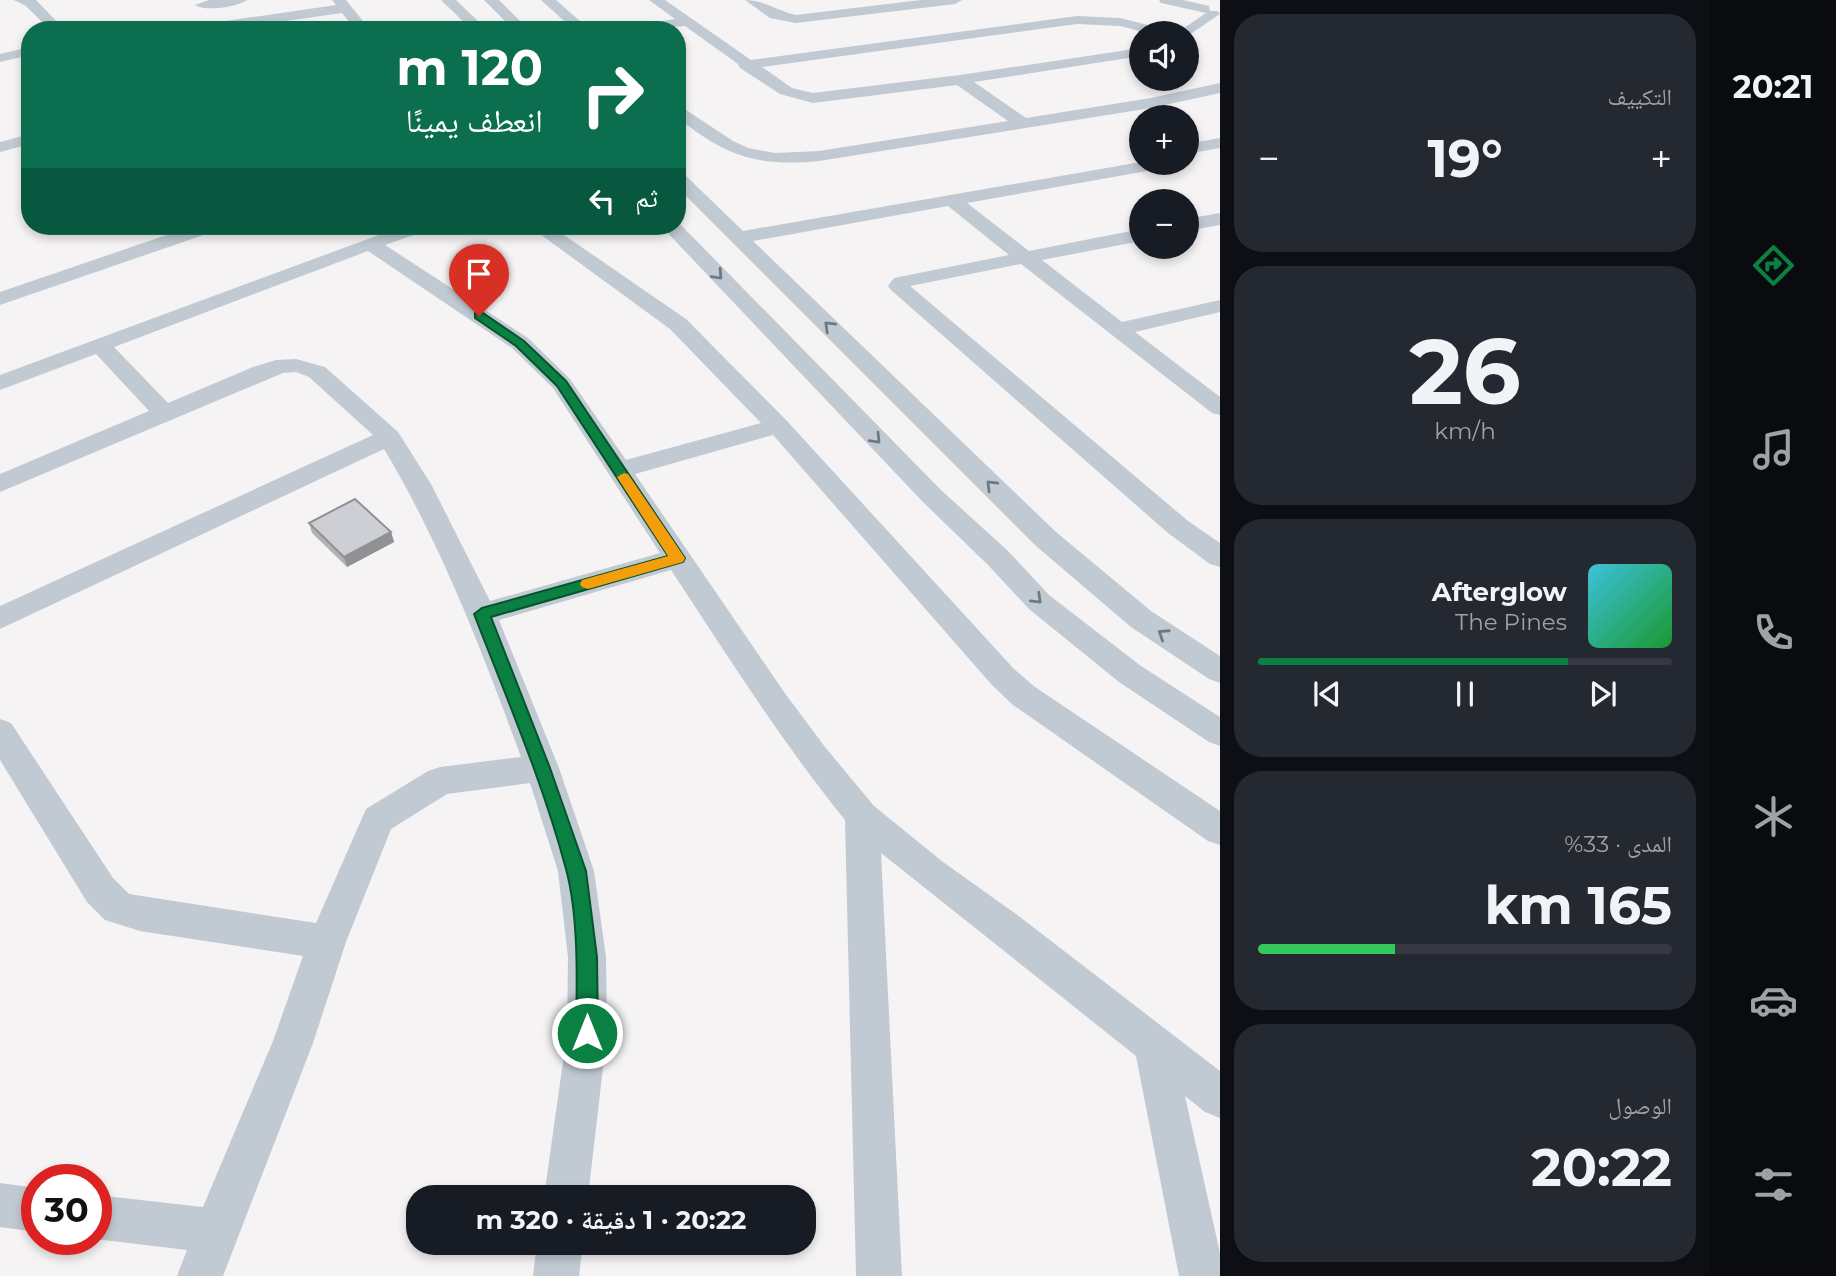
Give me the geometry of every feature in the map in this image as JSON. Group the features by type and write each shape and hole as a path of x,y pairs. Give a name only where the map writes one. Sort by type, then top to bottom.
{"street":[{"path":"21,0 31,3 49,21"},
{"path":"210,21 201,3 240,0"},
{"path":"448,0 470,21"},
{"path":"491,0 513,21"},
{"path":"548,0 572,21"},
{"path":"656,0 685,21"},
{"path":"752,0 775,15 788,19 955,0"},
{"path":"1166,0 1214,12"},
{"path":"257,21 325,10 342,4 356,21"},
{"path":"1199,23 1214,12"},
{"path":"858,13 904,44"},
{"path":"745,65 1091,19 1129,24"},
{"path":"686,22 786,91 813,99 960,80 1129,53"},
{"path":"0,58 21,53"},
{"path":"960,80 1021,122"},
{"path":"686,117 726,146 771,159 819,156 1220,88"},
{"path":"1113,108 1129,118"},
{"path":"0,147 21,141"},
{"path":"1199,147 1220,143"},
{"path":"1199,157 1220,153"},
{"path":"736,232 951,200 1129,159"},
{"path":"736,232 1059,176 1129,167"},
{"path":"686,185 1046,540 1141,620 1220,671"},
{"path":"951,200 1220,408"},
{"path":"1199,223 1220,219"},
{"path":"0,299 185,235"},
{"path":"0,383 396,235"},
{"path":"552,235 678,324 778,426 1003,677 1041,709 1220,830"},
{"path":"680,235 932,496 998,558 1039,602 1130,674 1220,733"},
{"path":"1129,237 909,280 898,286 1178,527 1220,557"},
{"path":"370,244 520,343 562,384 805,746 862,816 930,873 1007,929 1220,1097"},
{"path":"1118,329 1220,306"},
{"path":"100,345 165,414"},
{"path":"0,484 261,372 291,363 317,372 389,437 418,484 482,614 541,768 576,871 587,957 587,1033 568,1185"},
{"path":"619,470 778,426"},
{"path":"0,618 389,437"},
{"path":"998,558 1046,540"},
{"path":"482,614 678,558"},
{"path":"0,732 100,890 118,908 141,914 327,942"},
{"path":"200,1276 293,1043 327,942 378,819 440,782 541,768"},
{"path":"862,816 879,1276"},
{"path":"1154,1045 1202,1276"},
{"path":"0,1205 21,1208"},
{"path":"112,1219 216,1231"},
{"path":"556,1276 558,1255"}],"building":[{"path":"355,499 391,532 344,557 309,523"}],"slow traffic":[{"path":"588,584 678,558 624,477"}],"route":[{"path":"479,316 520,343 562,384 678,558 482,614 566,836 576,871 587,957 587,1033"}]}
